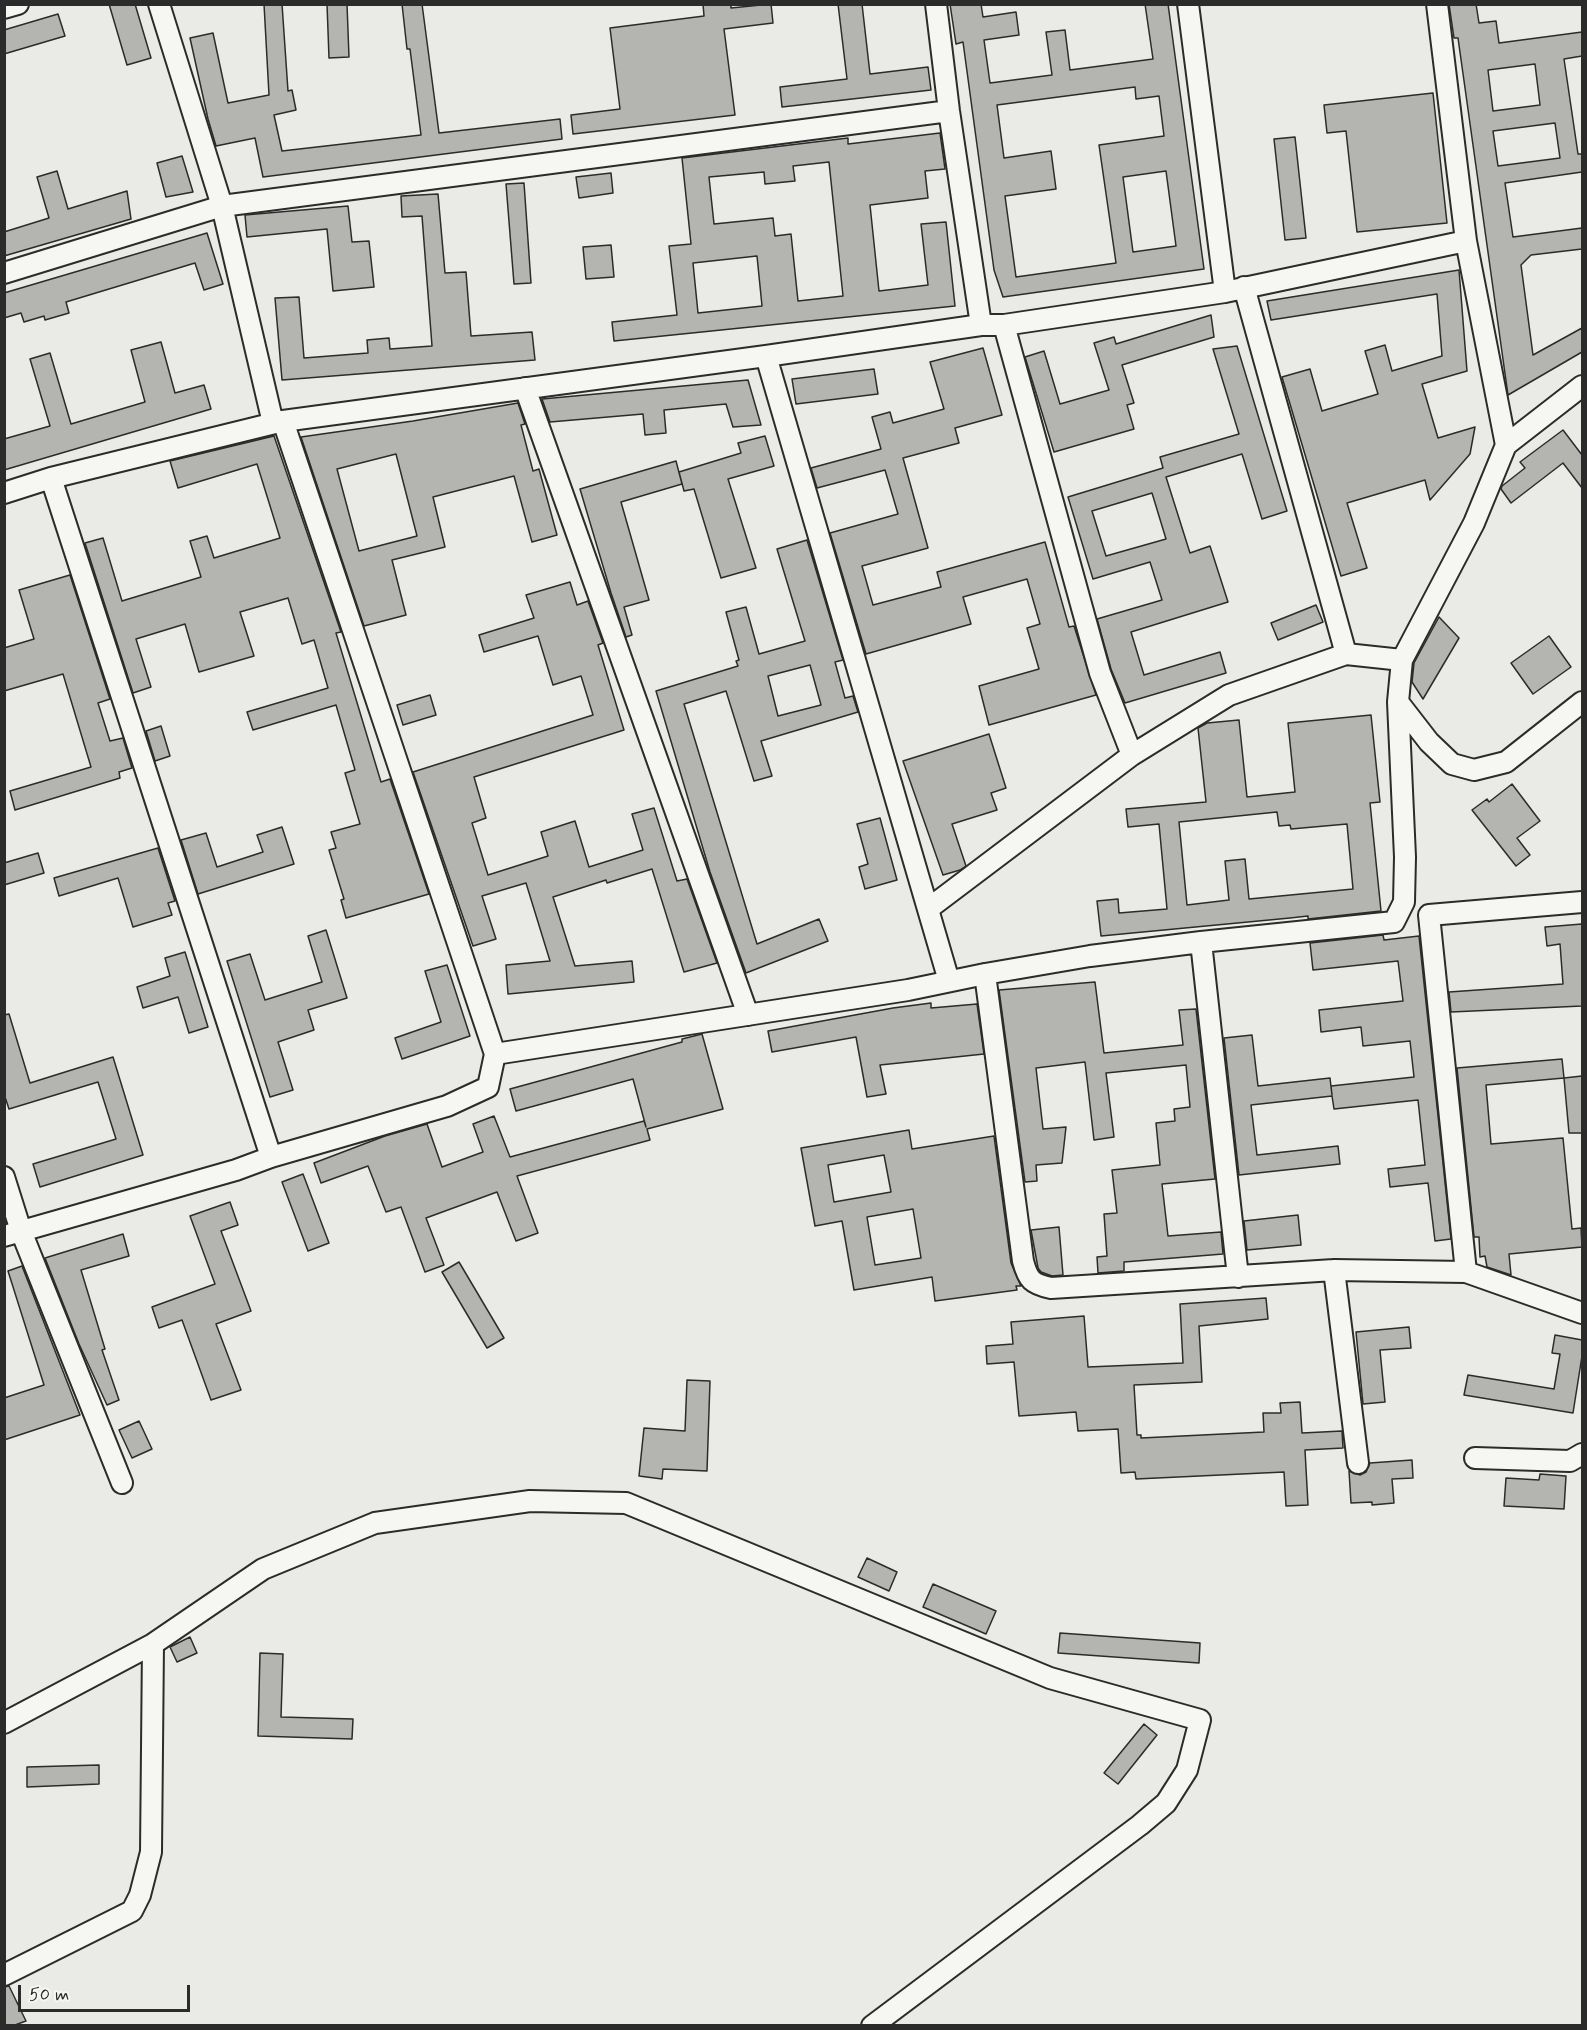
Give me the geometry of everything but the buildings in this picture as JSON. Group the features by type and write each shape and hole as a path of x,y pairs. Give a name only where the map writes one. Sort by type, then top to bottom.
{"street":[{"path":"4,9 18,4"},
{"path":"13,1233 236,1170 271,1157 447,1106 488,1088 495,1054 278,422 222,206 159,4"},
{"path":"936,4 949,111 981,325"},
{"path":"1188,4 1225,292"},
{"path":"1437,4 1466,241 1506,445"},
{"path":"4,273 222,206 949,111"},
{"path":"4,493 51,478 278,422 981,325 1004,325 1225,292 1466,241"},
{"path":"1244,287 1346,654"},
{"path":"1004,325 1100,673 1132,755"},
{"path":"766,356 949,981"},
{"path":"1394,922 1404,902 1405,857 1398,702 1402,660 1474,523 1506,445 1582,386"},
{"path":"525,388 748,1015"},
{"path":"51,478 271,1157"},
{"path":"928,909 1132,755 1229,695 1346,654 1402,660"},
{"path":"1398,702 1429,742 1452,764 1474,770 1506,762 1582,702"},
{"path":"495,1054 908,990 1090,956 1394,922 1429,915 1582,902"},
{"path":"1429,915 1466,1272"},
{"path":"1200,942 1238,1277"},
{"path":"986,974 1023,1261 1027,1275 1039,1285 1051,1288 1334,1270 1466,1272 1582,1313"},
{"path":"4,1177 13,1233 122,1483"},
{"path":"1334,1270 1358,1463"},
{"path":"1475,1458 1570,1461 1582,1454"},
{"path":"4,1723 153,1644 263,1569 375,1523 530,1501 626,1503 1050,1678 1200,1720 1187,1770 1166,1803 1130,1833 872,2025"},
{"path":"4,1975 132,1911 140,1895 151,1852 153,1644"}]}
